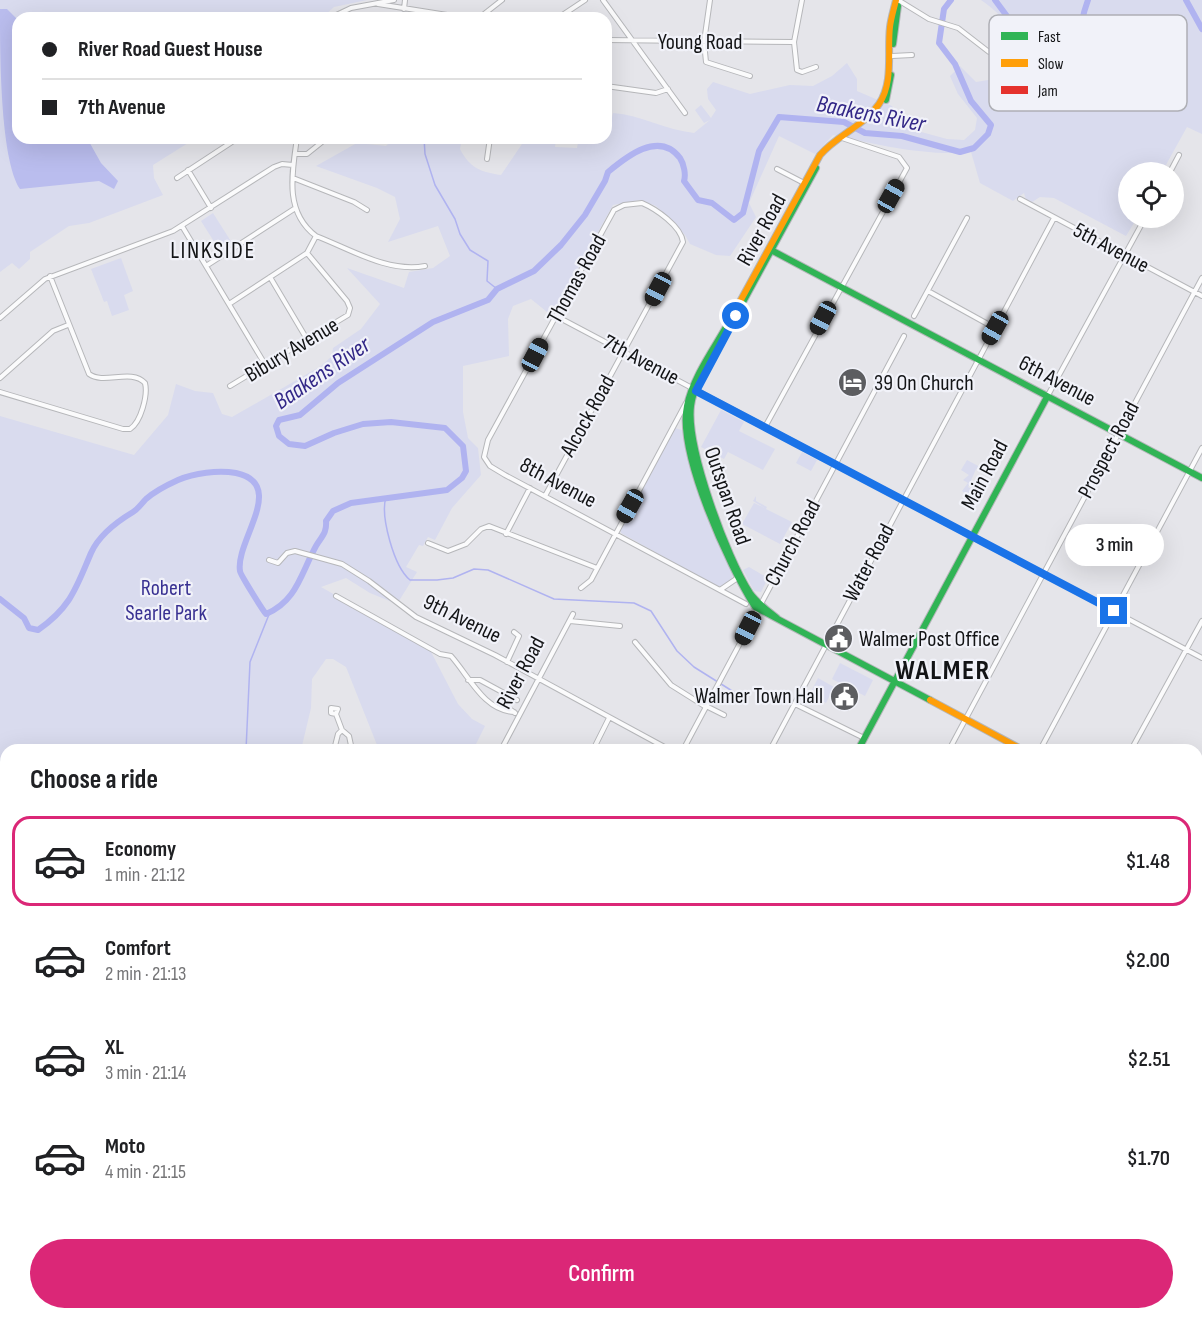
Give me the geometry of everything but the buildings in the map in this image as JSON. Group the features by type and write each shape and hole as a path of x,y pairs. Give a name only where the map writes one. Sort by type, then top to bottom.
{"main road":[{"path":"882,104 891,81 898,0"},
{"path":"882,104 888,78 890,32 898,0"},
{"name":"River Road","path":"694,390 825,148 882,104"},
{"name":"6th Avenue","path":"770,249 1202,478"},
{"name":"Outspan Road","path":"694,390 688,401 688,425 698,476 739,577 759,607"},
{"name":"Outspan Road","path":"688,425 694,390"},
{"name":"Main Road","path":"861,744 1047,397"},
{"path":"759,607 1011,744"}],"street":[{"path":"340,12 394,0"},
{"path":"404,9 405,0"},
{"path":"487,12 502,0"},
{"path":"567,12 585,0"},
{"path":"710,0 704,42 707,63 750,76"},
{"path":"802,0 794,42 797,71 802,72 816,67"},
{"path":"898,0 936,21 958,28 989,52"},
{"path":"378,4 425,12"},
{"path":"612,13 685,113"},
{"name":"Young Road","path":"612,40 794,42"},
{"path":"892,56 912,55"},
{"path":"612,87 656,93 668,89"},
{"path":"765,427 907,168 899,158 842,137"},
{"path":"177,178 229,144"},
{"path":"296,144 293,165 294,208 300,220 316,236 390,265 410,268 425,266"},
{"path":"295,154 307,154 320,144"},
{"path":"487,159 489,144"},
{"path":"1175,162 1179,155"},
{"path":"0,318 50,276 182,226 274,167 282,164 293,165"},
{"path":"777,169 805,183"},
{"path":"188,170 211,208"},
{"path":"294,178 354,202 367,210"},
{"name":"5th Avenue","path":"1020,199 1202,296"},
{"name":"Thomas Road","path":"484,457 488,440 615,209 637,202 648,206 680,232 683,242"},
{"path":"206,267 294,208"},
{"path":"914,316 968,218"},
{"name":"Water Road","path":"773,744 1054,218"},
{"path":"182,226 266,366"},
{"name":"Main Road","path":"1047,397 1139,228"},
{"path":"229,304 307,253 316,236"},
{"name":"Alcock Road","path":"545,496 683,242"},
{"name":"Bibury Avenue","path":"230,386 346,318 350,308 307,253"},
{"path":"0,392 123,429 134,426 146,391 145,383 135,377 90,376 50,276"},
{"path":"270,277 308,341"},
{"name":"Prospect Road","path":"952,744 1202,278"},
{"path":"928,291 995,328"},
{"name":"7th Avenue","path":"556,316 1202,658"},
{"path":"0,378 53,331 69,325"},
{"name":"Church Road","path":"686,744 904,336"},
{"path":"581,588 588,585 688,401"},
{"path":"673,428 688,425"},
{"path":"1043,744 1202,448"},
{"name":"8th Avenue","path":"484,457 490,466 746,604"},
{"path":"506,534 531,488"},
{"path":"619,525 621,536"},
{"path":"428,543 448,551 466,544 485,526 543,545 597,568"},
{"name":"9th Avenue","path":"268,560 280,562 292,551 342,564 369,581 413,615 507,662 659,744"},
{"path":"720,590 739,577"},
{"path":"336,596 440,654 451,656 475,690 517,714"},
{"name":"River Road","path":"504,744 517,714 539,679 573,614"},
{"path":"570,621 620,626"},
{"path":"1134,744 1202,621"},
{"path":"507,662 519,636 514,632"},
{"path":"635,642 673,687 724,715"},
{"path":"468,680 480,680 517,700"},
{"path":"499,705 504,693"},
{"path":"795,704 864,738"},
{"path":"336,714 351,744"},
{"path":"596,744 609,718"},
{"path":"335,744 337,735 342,730"}],"green space":[{"path":"0,0 367,0 334,7 329,12 12,12 12,144 186,144 153,165 154,178 163,195 89,223 69,226 30,252 30,259 19,269 12,263 0,272"},
{"name":"Robert Searle Park","path":"981,0 1202,0 1202,134 1187,127 1168,162 1118,162 1118,228 1131,228 1126,236 1054,198 1040,197 1032,202 1026,200 1024,193 1013,201 980,183 971,152 920,151 833,135 815,154 779,136 749,203 756,217 730,256 716,255 690,244 685,235 656,206 640,200 613,205 552,316 531,299 513,306 508,319 509,356 463,366 463,412 468,438 478,448 481,475 452,508 435,540 428,537 423,546 419,545 406,567 417,572 397,604 370,593 346,578 321,587 429,648 458,704 472,719 485,726 476,744 377,744 346,667 333,659 326,659 312,679 311,708 302,744 0,744 0,416 134,455 168,415 176,384 195,391 213,393 222,414 232,417 321,366 332,356 333,348 361,329 380,304 347,268 404,288 409,272 433,268 450,256 438,226 388,242 400,219 395,197 377,188 316,166 355,144 386,146 388,144 461,144 460,149 472,165 501,175 522,144 555,144 555,147 577,148 578,144 612,144 613,113 694,133 710,120 704,123 695,110 701,105 711,118 716,110 708,99 707,89 713,82 750,94 790,85 813,86 832,76 847,63 857,79 857,91 892,106 904,125 947,139 964,140 975,130 977,118 958,94 950,76 960,66 976,82 989,80 989,111 1187,111 1187,15 1000,15"},
{"path":"213,213 232,243 220,251 201,221"},
{"path":"121,258 133,291 124,295 129,310 112,316 91,269"},
{"path":"721,410 744,422 739,431 775,449 763,470 728,452 734,441 724,459 701,447"},
{"path":"675,428 685,431 733,575 729,582 721,586 716,586 621,533 620,529"},
{"path":"802,452 817,460 811,471 796,463"},
{"path":"967,460 982,468 976,469 968,487 975,491 971,497 962,491 968,483 963,480 969,475 961,470"},
{"path":"756,496 756,501 767,507 766,509 792,522 780,544 742,524 754,503 765,508 753,501"},
{"path":"749,567 768,578 761,592 754,591 743,570"},
{"path":"840,663 873,680 865,696 832,679"},
{"path":"818,678 834,687 826,703 810,694"}],"shaded area":[{"path":"0,9 7,9 12,14 12,144 90,144 101,163 118,181 114,189 99,181 20,189 8,154 1,76"}],"waterway":[{"name":"Baakens River","path":"0,599 24,618 29,628 38,630 65,605 76,587 94,546 109,529 165,486 191,476 222,472 236,473 251,479 258,489 259,501 256,515 245,545 240,571 266,614 276,608 285,602 297,585 325,532 326,521 333,511 351,503 447,490 462,478 466,471 463,446 445,428 391,422 363,424 334,433 305,446 289,444 279,436 276,426 279,420 300,415 338,383 433,322 488,300 497,289 534,271 561,245 585,215 608,172 643,149 662,146 672,150 684,166 684,181 698,200 712,203 734,220 743,213 759,151 779,117 844,122 865,133 902,136 960,152 974,148 988,134 991,125 971,101 955,64 939,43 944,9 951,0"},
{"name":"Baakens River","path":"995,0 1006,15"},
{"name":"Baakens River","path":"1083,15 1088,0"},
{"name":"Baakens River","path":"1186,0 1202,29"},
{"path":"424,144 425,154 435,185 470,250 488,261 487,281 497,289"},
{"path":"386,497 385,516 390,541 399,564 410,580 453,578 474,569 488,570 554,599 634,603 651,611 677,651 694,667 745,699"},
{"path":"246,744 250,662 270,612"}],"traffic: fast":[{"path":"893,44 898,6"},
{"path":"886,100 891,75"},
{"path":"731,324 816,168"},
{"path":"771,250 1202,478"},
{"path":"730,320 694,384 687,406 686,426 697,479 719,538 744,589 755,607 930,700"},
{"path":"727,332 701,377 693,396 691,424 695,448 710,502 730,555 750,593 777,618"},
{"path":"861,744 1047,397"}],"traffic: slow":[{"path":"730,320 820,155 873,112 884,95 888,77 890,27 896,0"},
{"path":"930,700 1012,744"}],"place":[{"name":"39 On Church","path":"853,383"},
{"name":"Walmer Post Office","path":"838,639"},
{"name":"Walmer Town Hall","path":"844,696"}],"district":[{"name":"LINKSIDE","path":"213,250"},
{"name":"WALMER","path":"943,670"}],"route":[{"path":"736,316 696,391 1114,611"}]}
